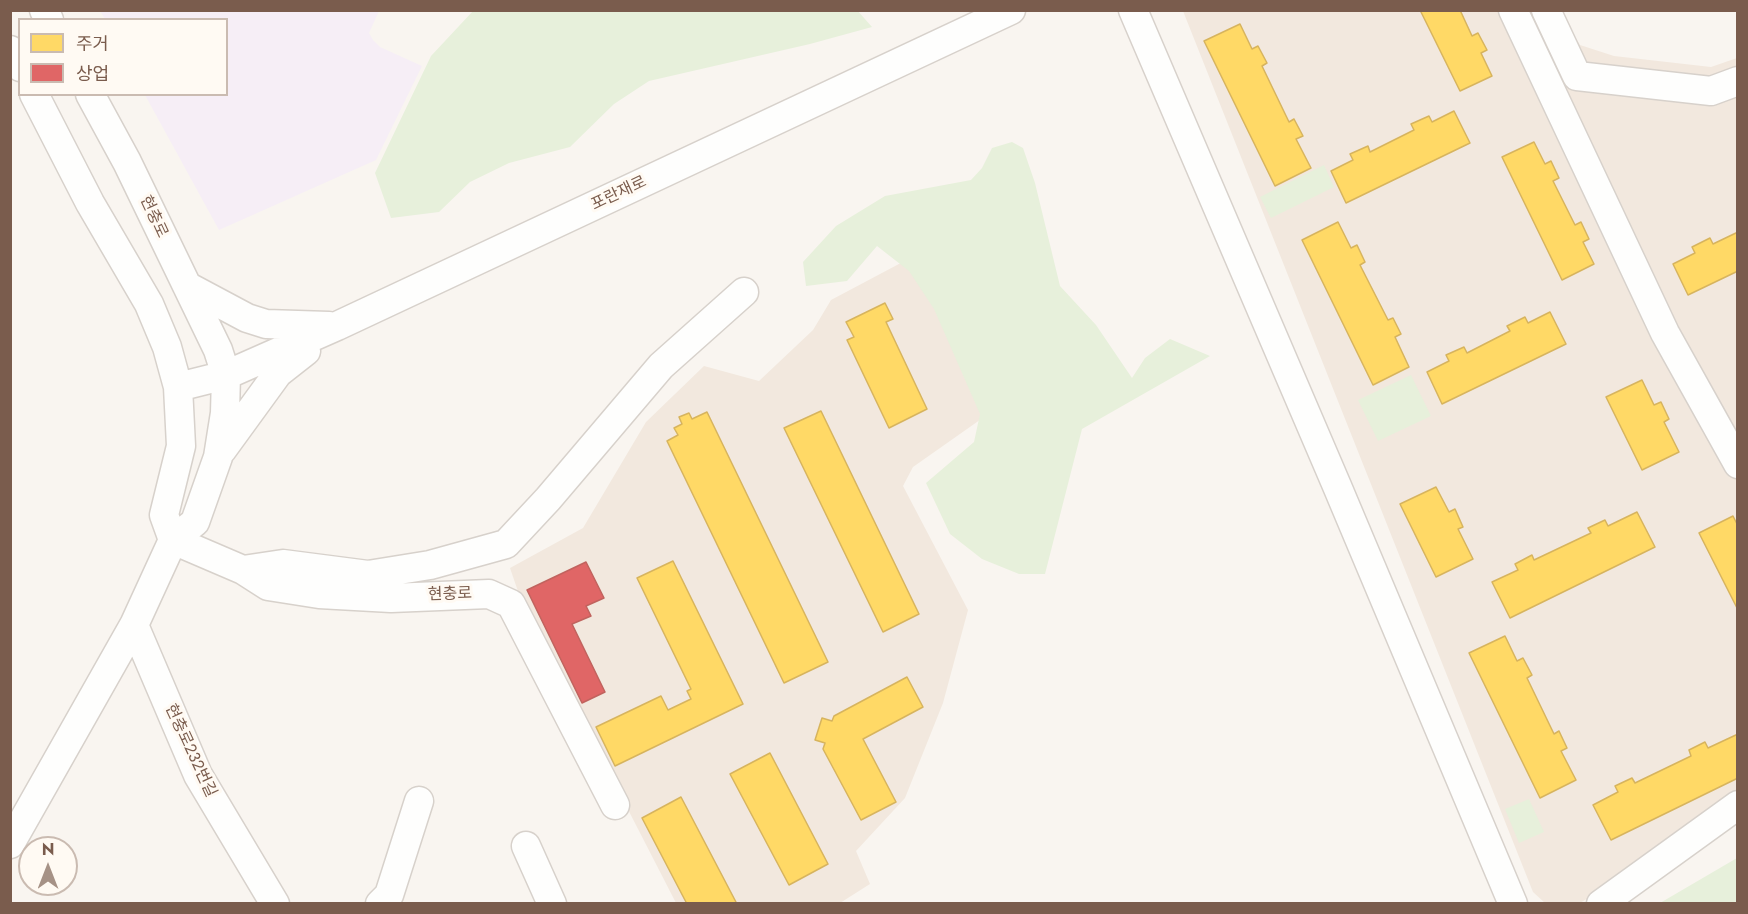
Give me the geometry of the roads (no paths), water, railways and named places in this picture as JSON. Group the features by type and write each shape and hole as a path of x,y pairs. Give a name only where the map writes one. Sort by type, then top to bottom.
{"street":[{"name":"포란재로","path":"178,387 226,375 337,326 1011,10"},
{"path":"1133,10 1513,903"},
{"path":"1513,10 1665,333 1737,464"},
{"path":"1546,10 1577,76"},
{"path":"10,50 18,64"},
{"path":"1548,86 1577,76 1711,91 1737,81"},
{"path":"35,96 90,203 149,304 167,347 178,387 181,446 164,515 173,540"},
{"name":"현충로","path":"10,844 134,625 173,540 195,522 218,457 225,413 226,375 218,350 127,162 91,96"},
{"path":"187,286 247,318 266,324 337,326"},
{"path":"243,570 283,564 368,575 430,565 506,544 548,499 662,366 744,292"},
{"path":"218,457 278,373 337,326"},
{"name":"현충로","path":"173,540 243,570 268,586 319,594 391,598 489,594 510,604 615,806"},
{"name":"현충로232번길","path":"134,625 198,775 275,903"},
{"path":"380,903 389,895 419,801"},
{"path":"1601,903 1737,805"},
{"path":"526,846 552,903"}]}
